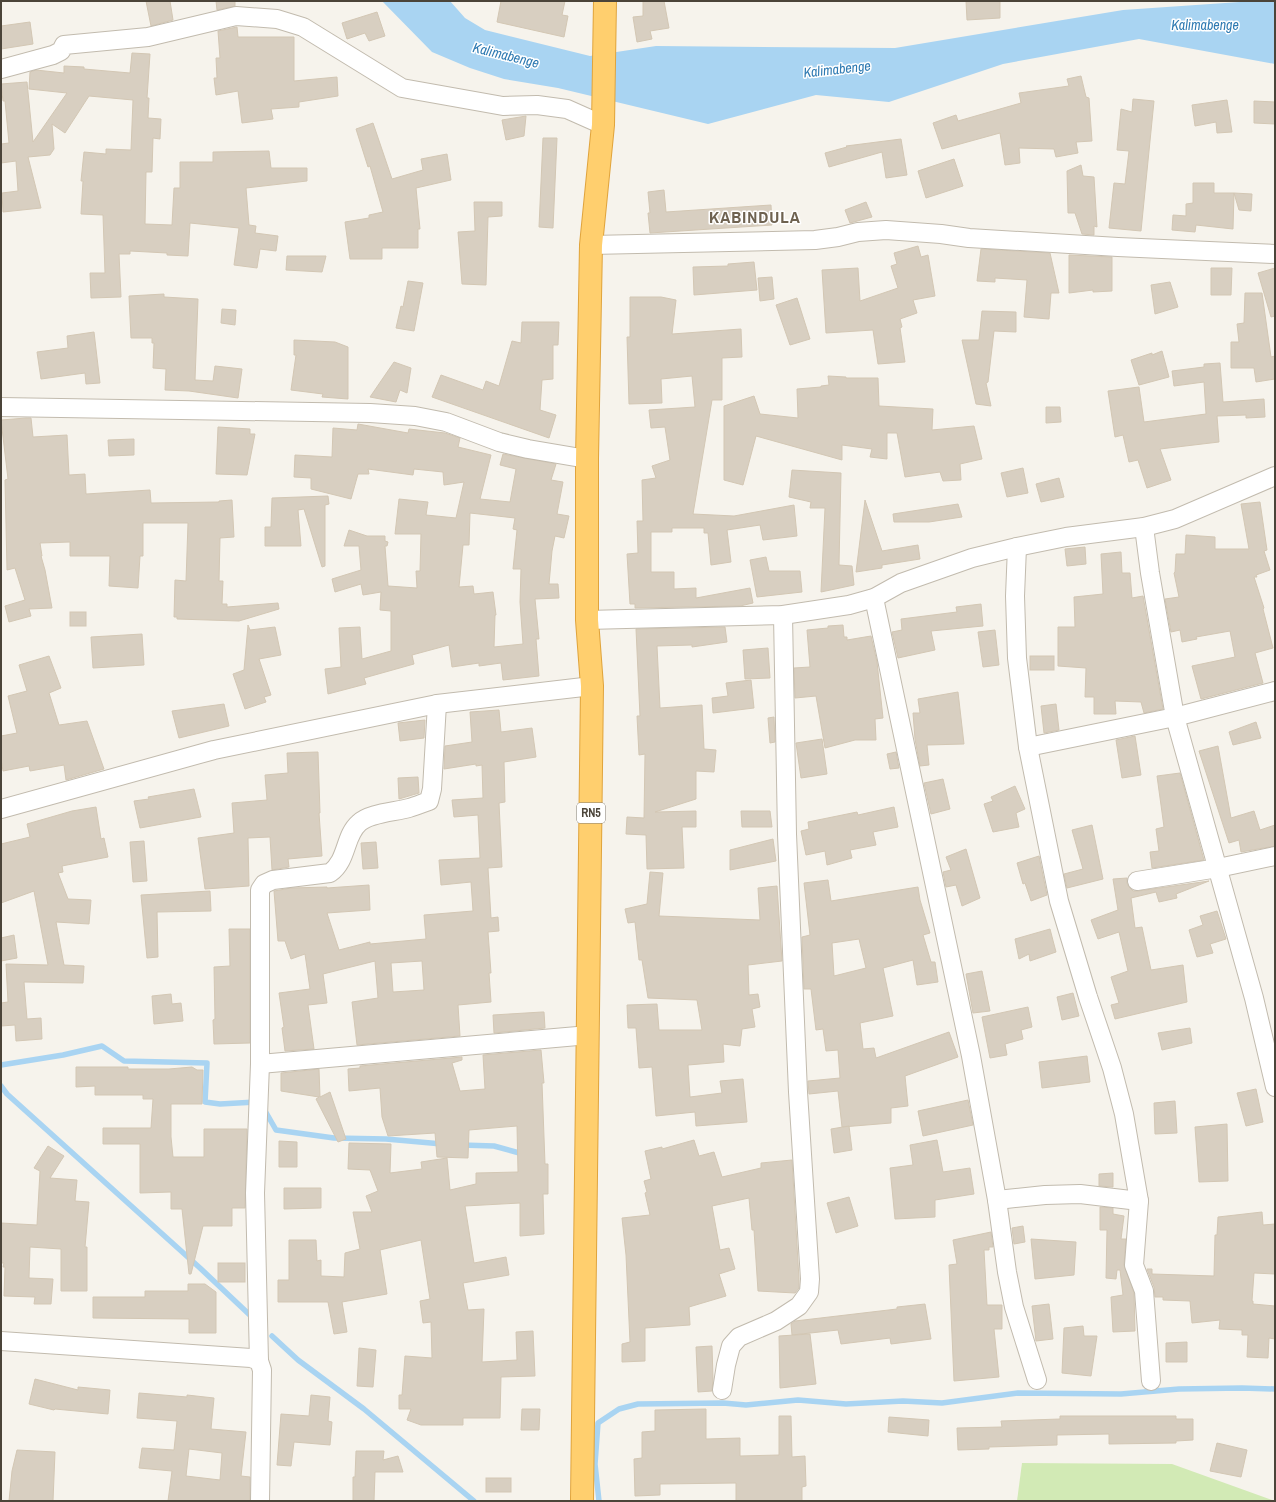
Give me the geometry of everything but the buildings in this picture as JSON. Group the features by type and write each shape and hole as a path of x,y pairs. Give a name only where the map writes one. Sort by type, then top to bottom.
{"highway":[{"name":"RN5","path":"582,1501 589,1035 592,686 587,620 587,459 591,245 603,125 606,44 605,1"}],"street":[{"path":"1,69 53,55 61,50 64,45 148,37 236,16 277,18 303,27 402,88 503,106 537,105 567,109 603,125"},
{"path":"591,245 815,240 838,237 858,232 886,230 941,234 968,238 1275,254"},
{"path":"1,406 370,413 415,416 446,422 499,442 528,449 587,459"},
{"path":"587,620 783,615 849,606 874,598 901,583 972,558 1066,537 1144,527 1175,519 1275,476"},
{"path":"1144,527 1175,717 1254,998 1275,1087"},
{"path":"1017,547 1015,596 1017,658 1028,747 1059,901 1088,997 1112,1068 1124,1114 1139,1201 1134,1265 1144,1291 1151,1381"},
{"path":"874,598 971,1056 997,1200 1007,1272 1014,1307 1037,1380"},
{"path":"722,1390 731,1346 740,1337 776,1321 799,1306 809,1292 810,1279 797,1076 787,834 783,615"},
{"path":"1,809 214,750 437,704 592,686"},
{"path":"1028,747 1175,717 1275,691"},
{"path":"260,1501 262,1370 259,1361 255,1193 260,1064 260,890 264,884 273,880 330,873 337,868 354,829 359,822 370,816 409,808 429,800 432,789 437,704"},
{"path":"1137,881 1218,868 1275,856"},
{"path":"260,1064 589,1035"},
{"path":"997,1200 1045,1195 1080,1194 1139,1201"},
{"path":"1,1341 251,1358 259,1361"}],"green space":[{"path":"1022,1463 1172,1464 1275,1501 1017,1501"}],"water":[{"name":"Kalimabenge","path":"382,1 450,1 465,18 485,30 590,56 656,46 895,48 1123,10 1254,1 1275,1 1275,64 1139,39 1003,64 889,102 816,95 708,124 558,88 504,79 470,68 432,52"}],"waterway":[{"path":"1,1065 63,1055 102,1046 124,1061 207,1063 205,1102 220,1104 256,1102"},
{"path":"1,1086 7,1094 200,1268 253,1318"},
{"path":"264,1109 276,1130 334,1138 386,1139 442,1144"},
{"path":"461,1145 494,1146 523,1154"},
{"path":"272,1336 298,1360 364,1409 474,1501"},
{"path":"599,1501 595,1464 598,1423 619,1409 638,1404 723,1403 746,1405 798,1400 846,1404 903,1401 942,1403 1018,1393 1121,1394 1179,1389 1275,1389"}],"district":[{"name":"KABINDULA","path":"755,217"}]}
